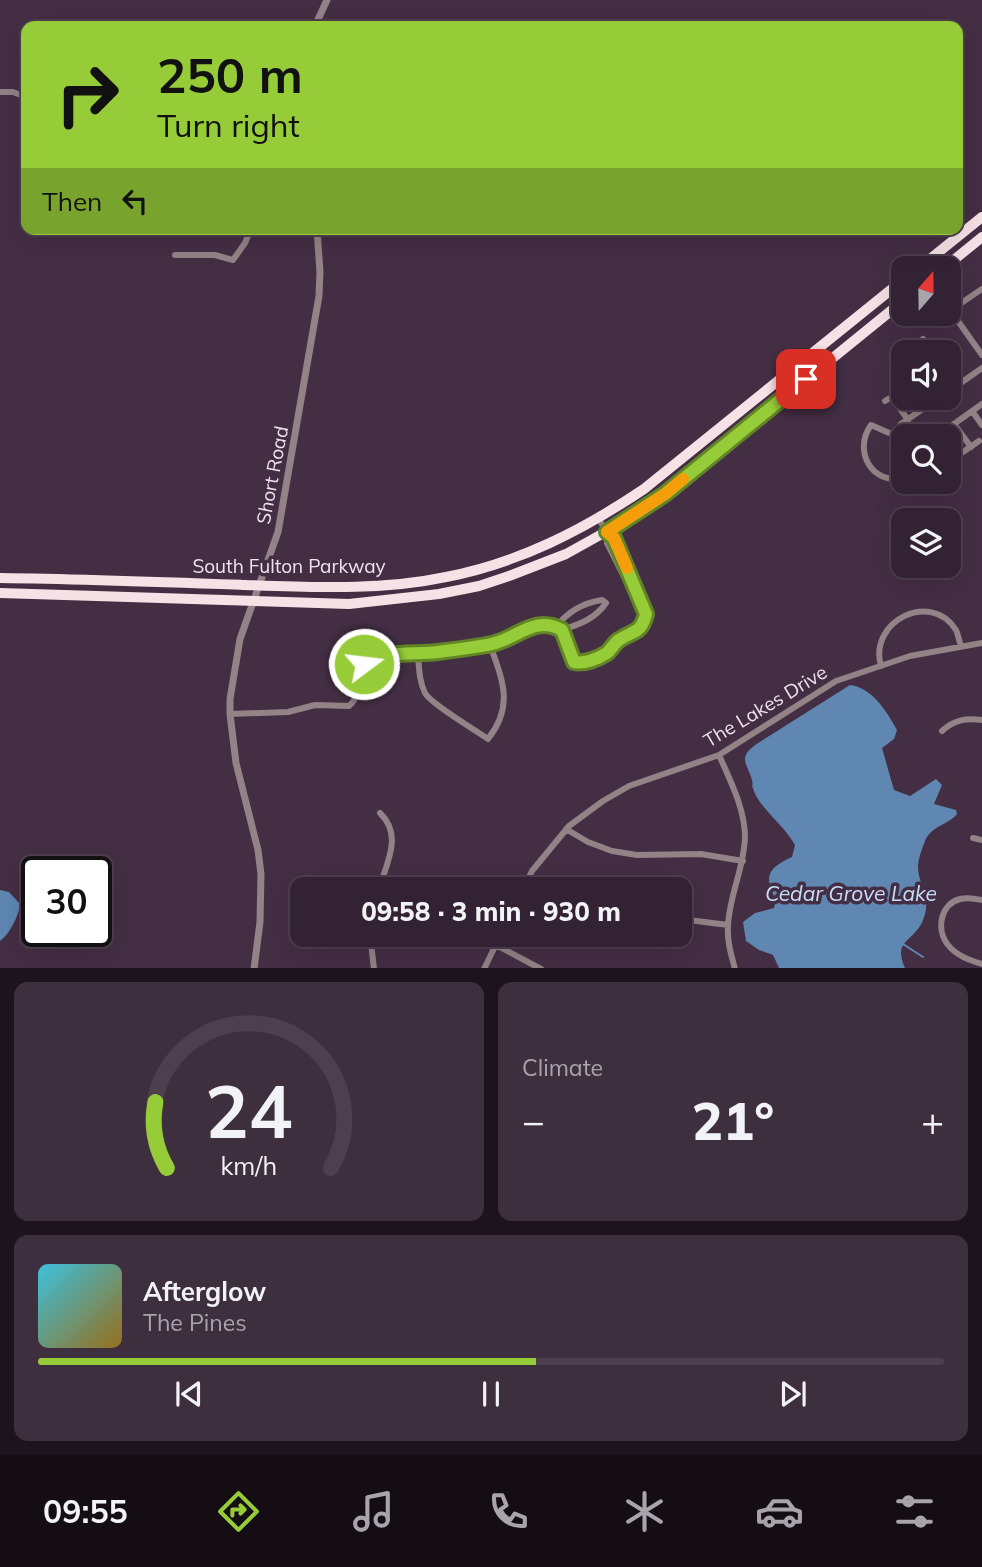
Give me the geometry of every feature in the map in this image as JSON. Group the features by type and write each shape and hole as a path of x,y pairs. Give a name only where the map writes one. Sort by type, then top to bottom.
{"highway":[{"path":"963,232 982,217"},
{"path":"934,256 960,235"},
{"path":"959,256 982,237"},
{"name":"South Fulton Parkway","path":"0,578 355,587 445,578 512,560 599,520 644,489 891,290"},
{"name":"South Fulton Parkway","path":"0,593 349,604 439,594 479,586 566,554 607,533 665,494 891,311"}],"street":[{"path":"317,21 327,0"},
{"path":"0,92 21,95"},
{"path":"175,255 215,256 233,260 248,235"},
{"name":"Short Road","path":"254,968 261,911 261,874 258,850 236,763 230,714 237,653 278,532 316,322 320,272 317,235"},
{"path":"961,302 982,289"},
{"path":"961,325 982,355"},
{"path":"961,383 982,368"},
{"path":"885,401 891,398"},
{"path":"954,424 982,404"},
{"path":"901,410 908,419"},
{"path":"903,424 921,410"},
{"path":"972,411 982,425"},
{"path":"891,434 871,425 866,433 863,452 876,474 891,478"},
{"path":"961,433 971,447"},
{"path":"963,452 979,442"},
{"path":"599,520 607,533 614,538 630,589 629,599 632,603 640,603"},
{"path":"559,629 574,662 581,663 607,653 618,640 635,634 646,614 625,572"},
{"path":"230,714 288,712 315,705 349,706 356,700 360,669 376,657 490,645 509,640 529,626 559,629 583,623 600,612 606,603 602,600 588,602 572,610 559,629"},
{"path":"881,666 877,653 884,632 897,619 912,613 930,613 944,619 956,631 961,646"},
{"name":"The Lakes Drive","path":"529,877 566,830 603,801 629,786 719,755 836,681 910,656 982,643"},
{"path":"418,654 425,694 434,705 448,710 488,739 501,718 505,702 503,684 490,645"},
{"path":"942,731 952,722 982,720"},
{"path":"719,755 741,811 745,834 743,861 728,925 729,946 736,968"},
{"path":"380,813 390,823 394,833 382,877"},
{"path":"566,830 612,851 638,855 701,854 743,861"},
{"path":"973,838 982,840"},
{"path":"982,900 963,897 951,902 942,915 942,932 948,945 966,959 982,964"},
{"path":"692,920 728,925"},
{"path":"372,947 374,968"},
{"path":"484,968 495,947"},
{"path":"500,947 541,968"}],"water":[{"name":"Cedar Grove Lake","path":"850,685 872,696 897,730 894,739 882,748 894,790 910,796 936,779 942,785 934,804 956,810 957,814 931,832 921,851 918,867 926,907 922,923 903,945 901,951 905,968 779,968 773,955 746,941 743,922 755,913 774,908 776,900 770,885 770,874 778,865 792,857 795,845 757,797 746,766 746,754 755,745"},
{"path":"0,890 9,892 20,904 13,924 0,941"}],"waterway":[{"path":"903,944 923,957"}],"slow traffic":[{"path":"627,568 614,538 607,532 683,479"}],"route":[{"path":"364,664 376,657 490,645 509,640 529,626 537,625 562,630 574,662 581,663 607,653 618,640 635,634 643,625 646,614 614,538 607,532 665,494 806,379"}]}
